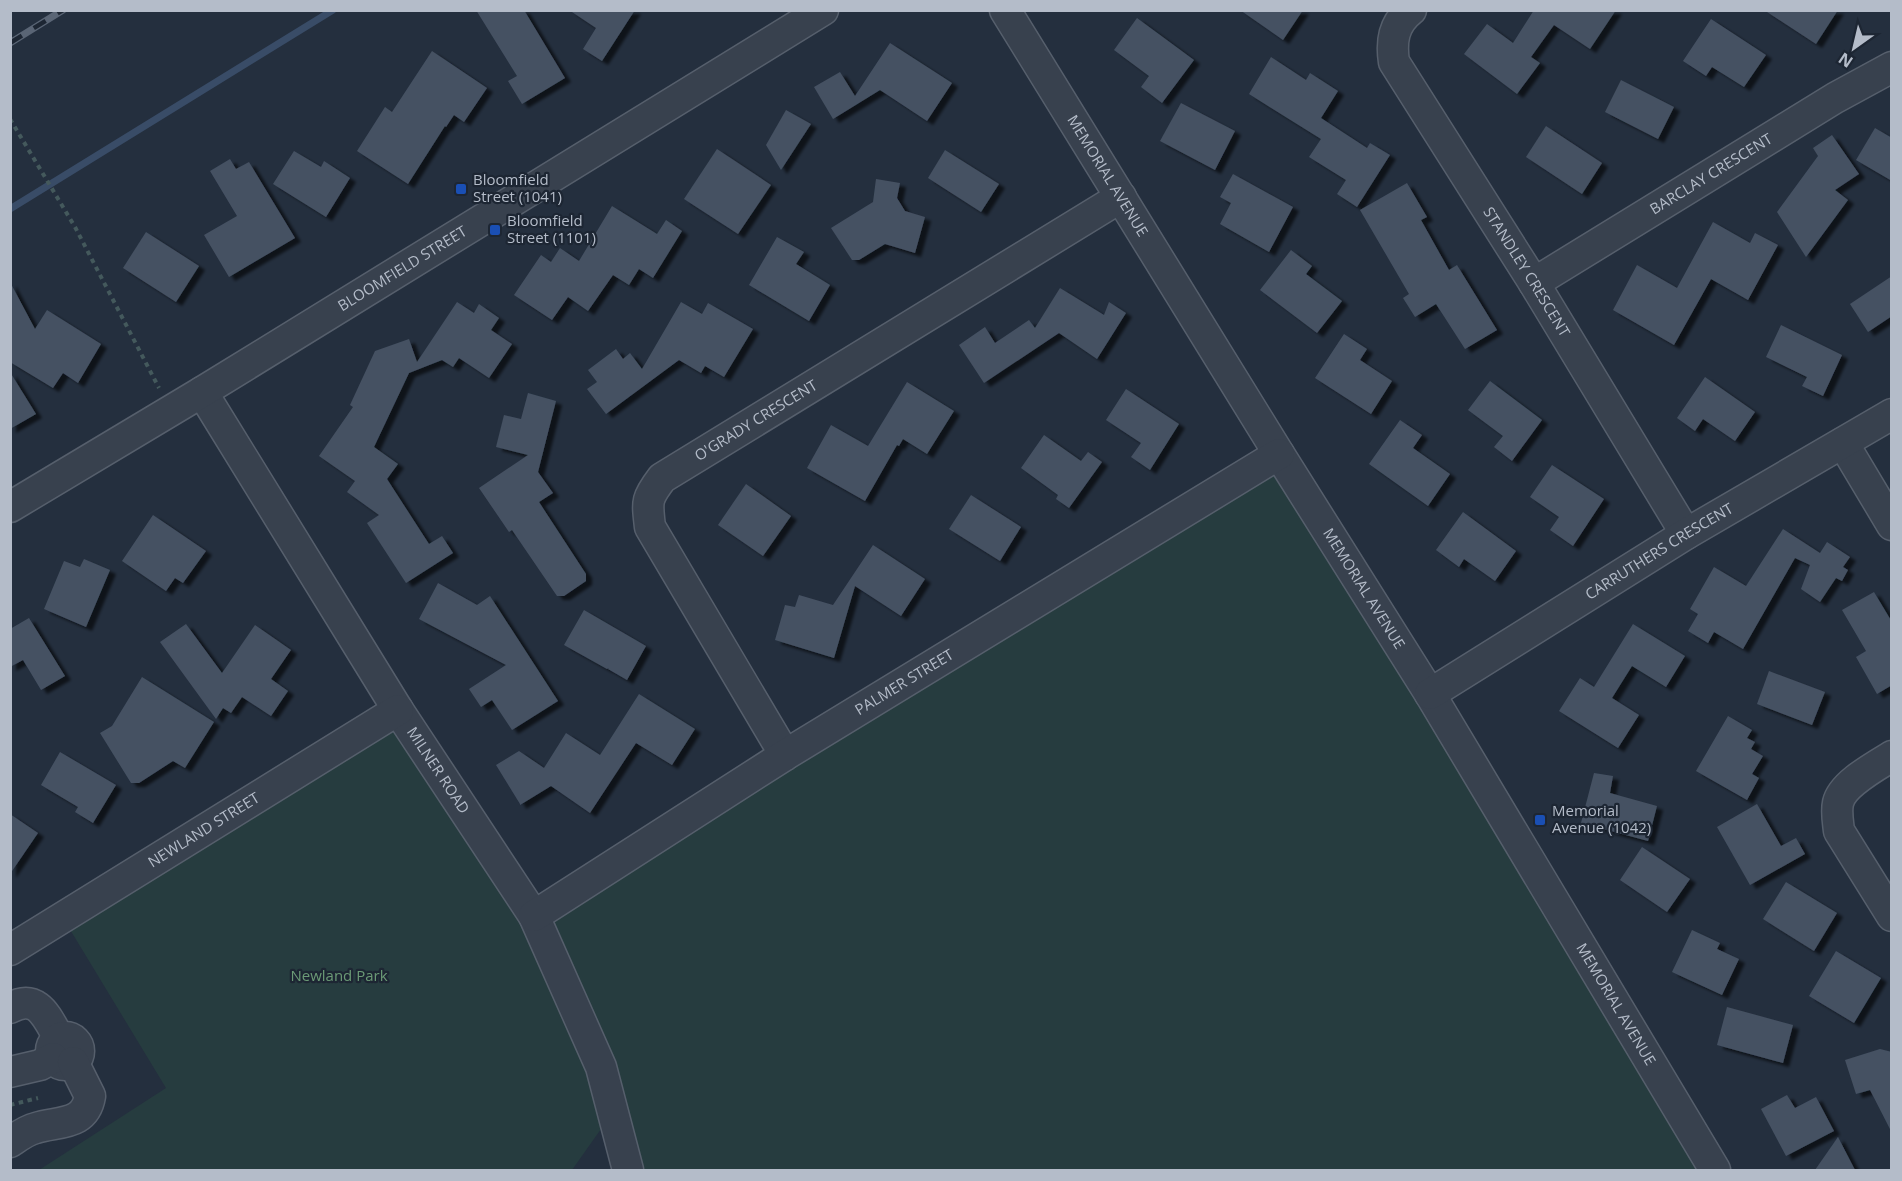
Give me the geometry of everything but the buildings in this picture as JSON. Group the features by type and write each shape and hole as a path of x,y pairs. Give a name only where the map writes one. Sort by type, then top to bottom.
{"street":[{"name":"BLOOMFIELD STREET","path":"10,507 202,392 823,10"},
{"name":"MEMORIAL AVENUE","path":"1005,10 1430,694 1715,1170"},
{"name":"STANDLEY CRESCENT","path":"1411,10 1395,31 1392,44 1394,62 1534,283 1686,534"},
{"name":"BARCLAY CRESCENT","path":"1534,283 1835,98 1892,68"},
{"name":"O'GRADY CRESCENT","path":"785,755 650,527 649,495 662,477 1121,197"},
{"name":"MILNER ROAD","path":"202,392 398,710 534,916 601,1067 628,1170"},
{"name":"CARRUTHERS CRESCENT","path":"1430,694 1686,534 1892,414"},
{"path":"1843,443 1892,525"},
{"name":"PALMER STREET","path":"534,916 785,755 1279,454"},
{"name":"NEWLAND STREET","path":"10,950 398,710"},
{"path":"1892,756 1846,788 1838,801 1837,816 1839,831 1892,916"},
{"path":"10,1008 24,1002 34,1004 44,1014 62,1053 90,1096 84,1112 74,1120 14,1131"},
{"path":"10,1072 40,1065 62,1053"}],"path":[{"path":"10,119 75,227 171,410"},
{"path":"10,1105 45,1096"}],"green space":[{"name":"Newland Park","path":"1279,454 1715,1170 628,1170 613,1112 572,1170 39,1170 166,1088 63,918 398,710 533,915"}],"waterway":[{"path":"10,209 333,10"}],"railway":[{"path":"10,43 63,10"}],"place":[{"name":"Bloomfield Street (1041)","path":"461,189"},
{"name":"Bloomfield Street (1101)","path":"495,230"},
{"name":"Memorial Avenue (1042)","path":"1540,820"}]}
